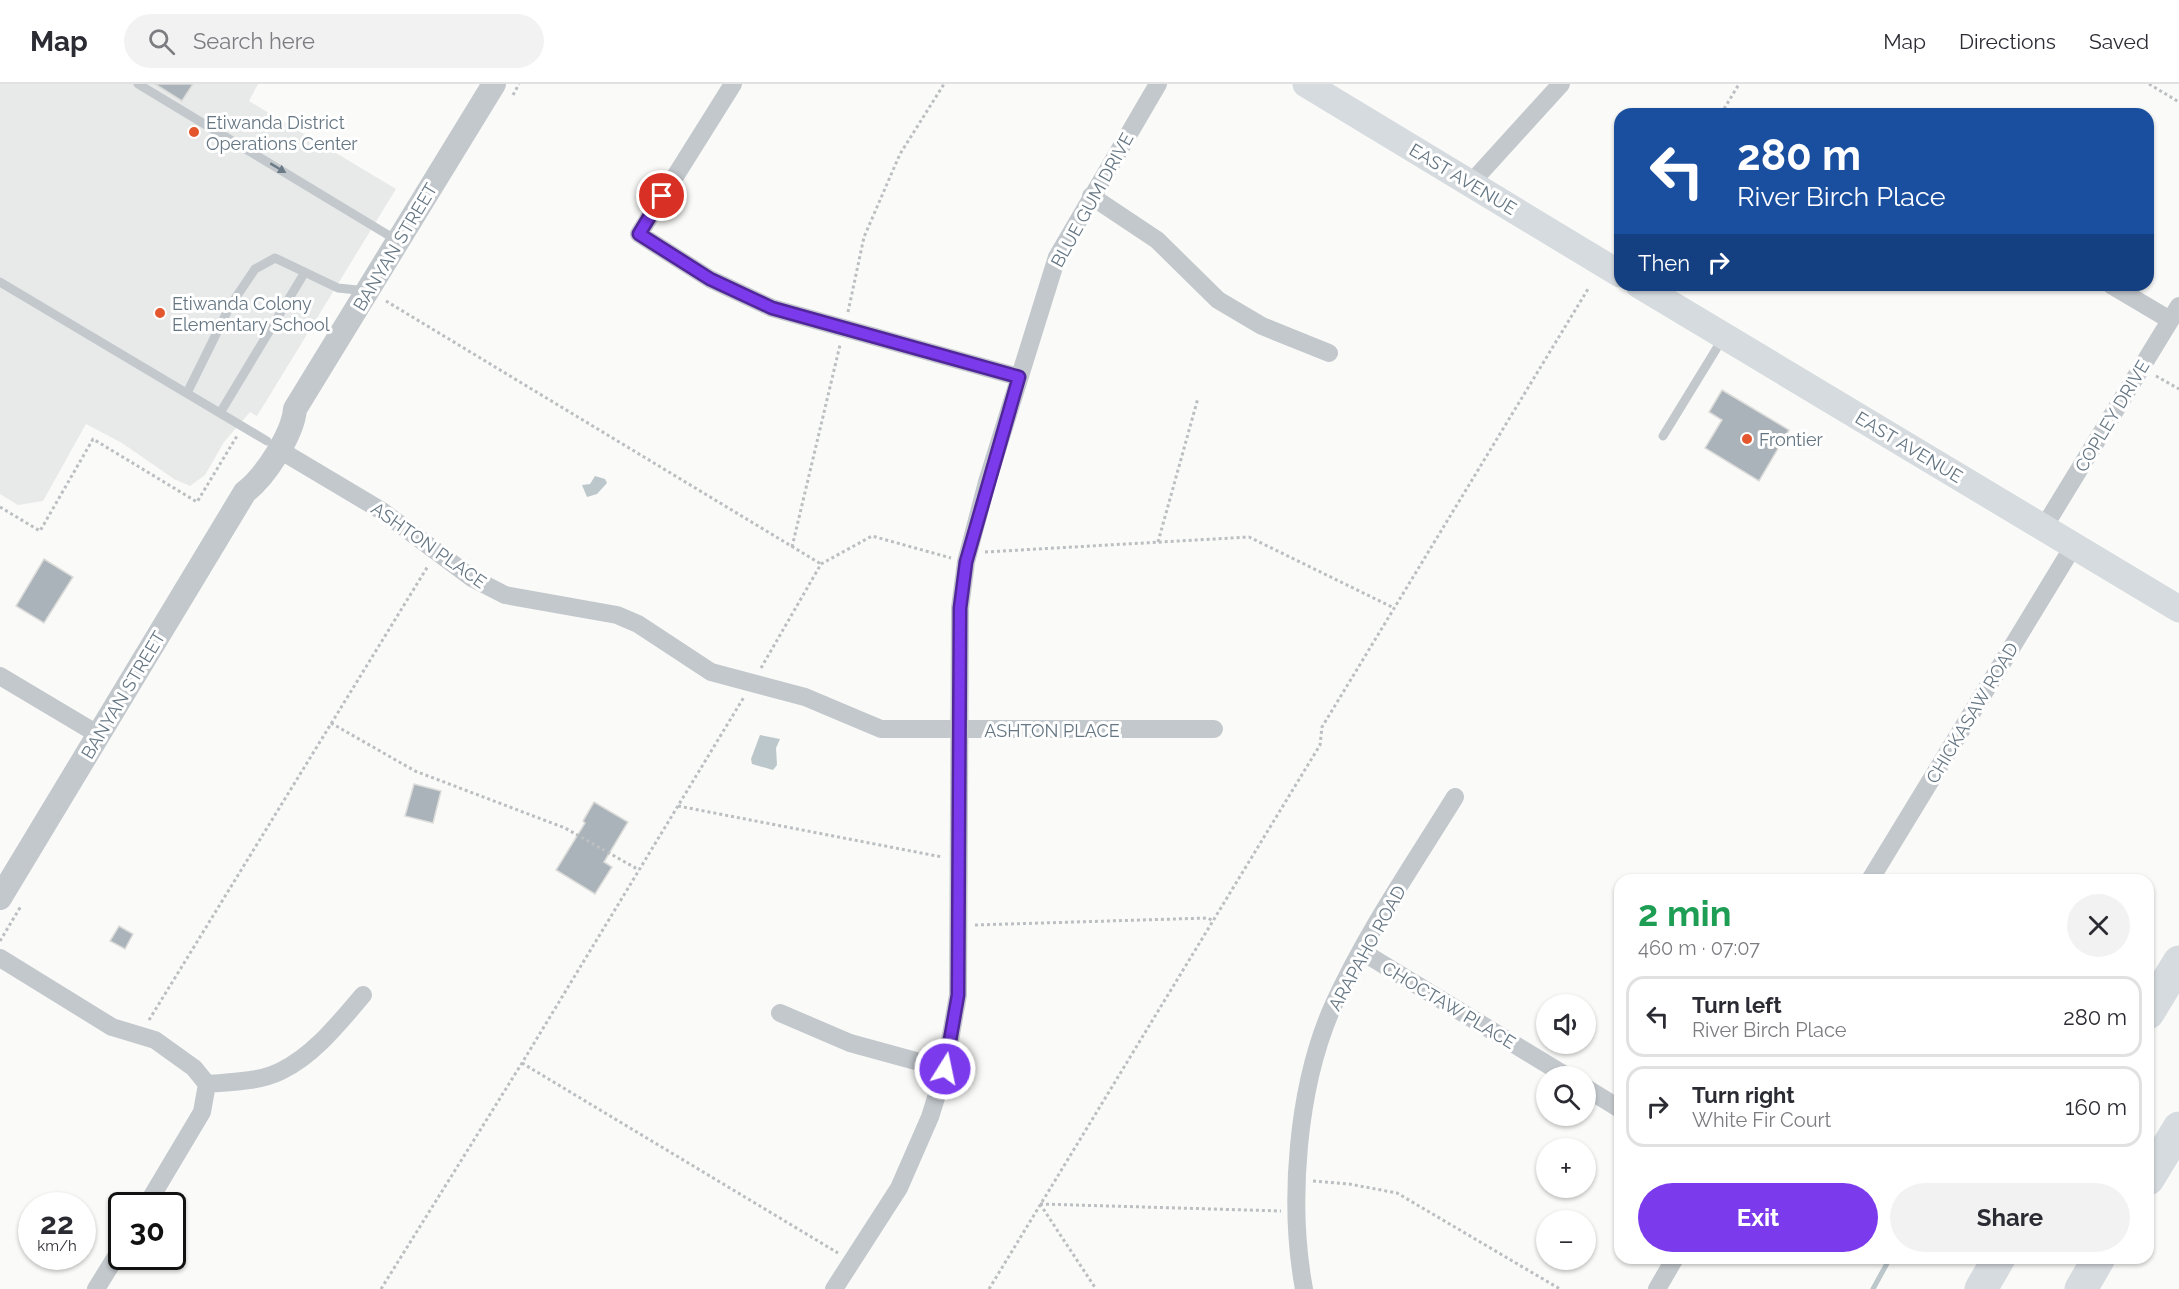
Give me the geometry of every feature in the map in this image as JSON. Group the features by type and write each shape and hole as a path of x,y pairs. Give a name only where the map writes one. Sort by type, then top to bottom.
{"highway":[{"path":"2154,1003 2179,962"},
{"path":"2154,1169 2179,1128"},
{"path":"1981,1289 1996,1264"},
{"path":"2080,1289 2095,1264"}],"main road":[{"name":"EAST AVENUE","path":"1306,84 1614,270"},
{"name":"EAST AVENUE","path":"1649,291 2179,609"}],"street":[{"name":"BANYAN STREET","path":"0,898 245,492 258,482 273,445 294,423 295,409 382,299 399,241 494,84"},
{"path":"733,84 639,234 710,279 772,308 1019,377"},
{"name":"BLUE GUM DRIVE","path":"834,1289 898,1188 930,1117 945,1069 958,995 957,731 960,608 967,558 1019,377 1057,257 1158,84"},
{"path":"1470,184 1561,84"},
{"path":"1091,196 1157,240 1218,300 1262,326 1329,353"},
{"path":"2125,291 2175,313"},
{"name":"COPLEY DRIVE","path":"2044,527 2175,313"},
{"name":"ASHTON PLACE","path":"273,445 381,511 472,578 506,595 617,615 638,624 711,672 805,697 881,729 957,731 1214,729"},
{"name":"CHICKASAW ROAD","path":"1874,874 2074,545"},
{"path":"0,676 99,735"},
{"name":"ARAPAHO ROAD","path":"1304,1289 1299,1262 1298,1180 1302,1126 1313,1070 1333,1008 1361,951 1455,796"},
{"name":"CHOCTAW PLACE","path":"1361,951 1550,1066"},
{"path":"0,958 112,1026 155,1040 194,1068 207,1084 202,1112 154,1192"},
{"path":"207,1084 252,1080 280,1072 305,1055 333,1030 363,995"},
{"path":"780,1013 850,1043 945,1069"},
{"path":"1596,1094 1614,1105"},
{"path":"1657,1289 1672,1264"},
{"path":"96,1289 108,1269"}],"lane":[{"path":"138,84 399,241"},
{"path":"187,393 231,306 255,268 275,258 338,288 382,299"},
{"path":"220,413 305,272"},
{"path":"0,282 273,445"},
{"path":"1663,436 1724,336"}],"path":[{"path":"507,104 519,84"},
{"path":"792,547 864,237 900,154 944,84"},
{"path":"1724,108 1738,84"},
{"path":"2149,84 2179,102"},
{"path":"989,1289 1320,745 1322,727 1588,289"},
{"path":"382,299 820,564"},
{"path":"2141,368 2179,389"},
{"path":"1158,542 1198,398"},
{"path":"0,507 40,531 93,439 197,502 243,427"},
{"path":"381,1289 522,1063 753,683 820,564 872,536 967,558 1249,537 1394,608"},
{"path":"140,1035 436,552"},
{"path":"331,723 415,771 565,828 639,870"},
{"path":"678,806 958,860"},
{"path":"0,941 24,900"},
{"path":"958,926 1208,918 1213,921"},
{"path":"522,1063 852,1261"},
{"path":"1298,1180 1349,1184 1397,1193 1560,1289"},
{"path":"1040,1204 1298,1211"},
{"path":"1040,1204 1096,1289"}],"shaded area":[{"name":"Etiwanda Colony Elementary School","path":"0,84 258,84 249,101 396,189 257,416 250,412 224,442 205,475 190,486 174,479 122,443 86,424 43,501 18,505 0,494"},
{"path":"595,476 605,479 607,483 597,494 587,497 582,485 590,484"},
{"path":"760,735 780,739 776,748 777,765 773,770 752,764 751,759"}],"building":[{"path":"155,84 193,84 182,101"},
{"name":"Frontier","path":"1722,390 1789,430 1759,481 1705,448 1722,420 1709,412"},
{"path":"44,559 73,577 44,623 16,606"},
{"path":"414,784 441,791 433,823 405,816"},
{"path":"594,802 628,822 604,862 612,867 595,894 556,870 585,823 583,821"},
{"path":"119,926 133,934 125,949 110,941"}],"waterway":[{"path":"1873,1289 1887,1264"}],"place":[{"name":"Etiwanda District Operations Center","path":"194,132"},
{"name":"Etiwanda Colony Elementary School","path":"160,313"},
{"name":"Frontier","path":"1747,439"}],"route":[{"path":"662,196 639,234 710,279 772,308 1019,377 987,482 966,562 960,608 957,731 958,995 945,1069"}]}
